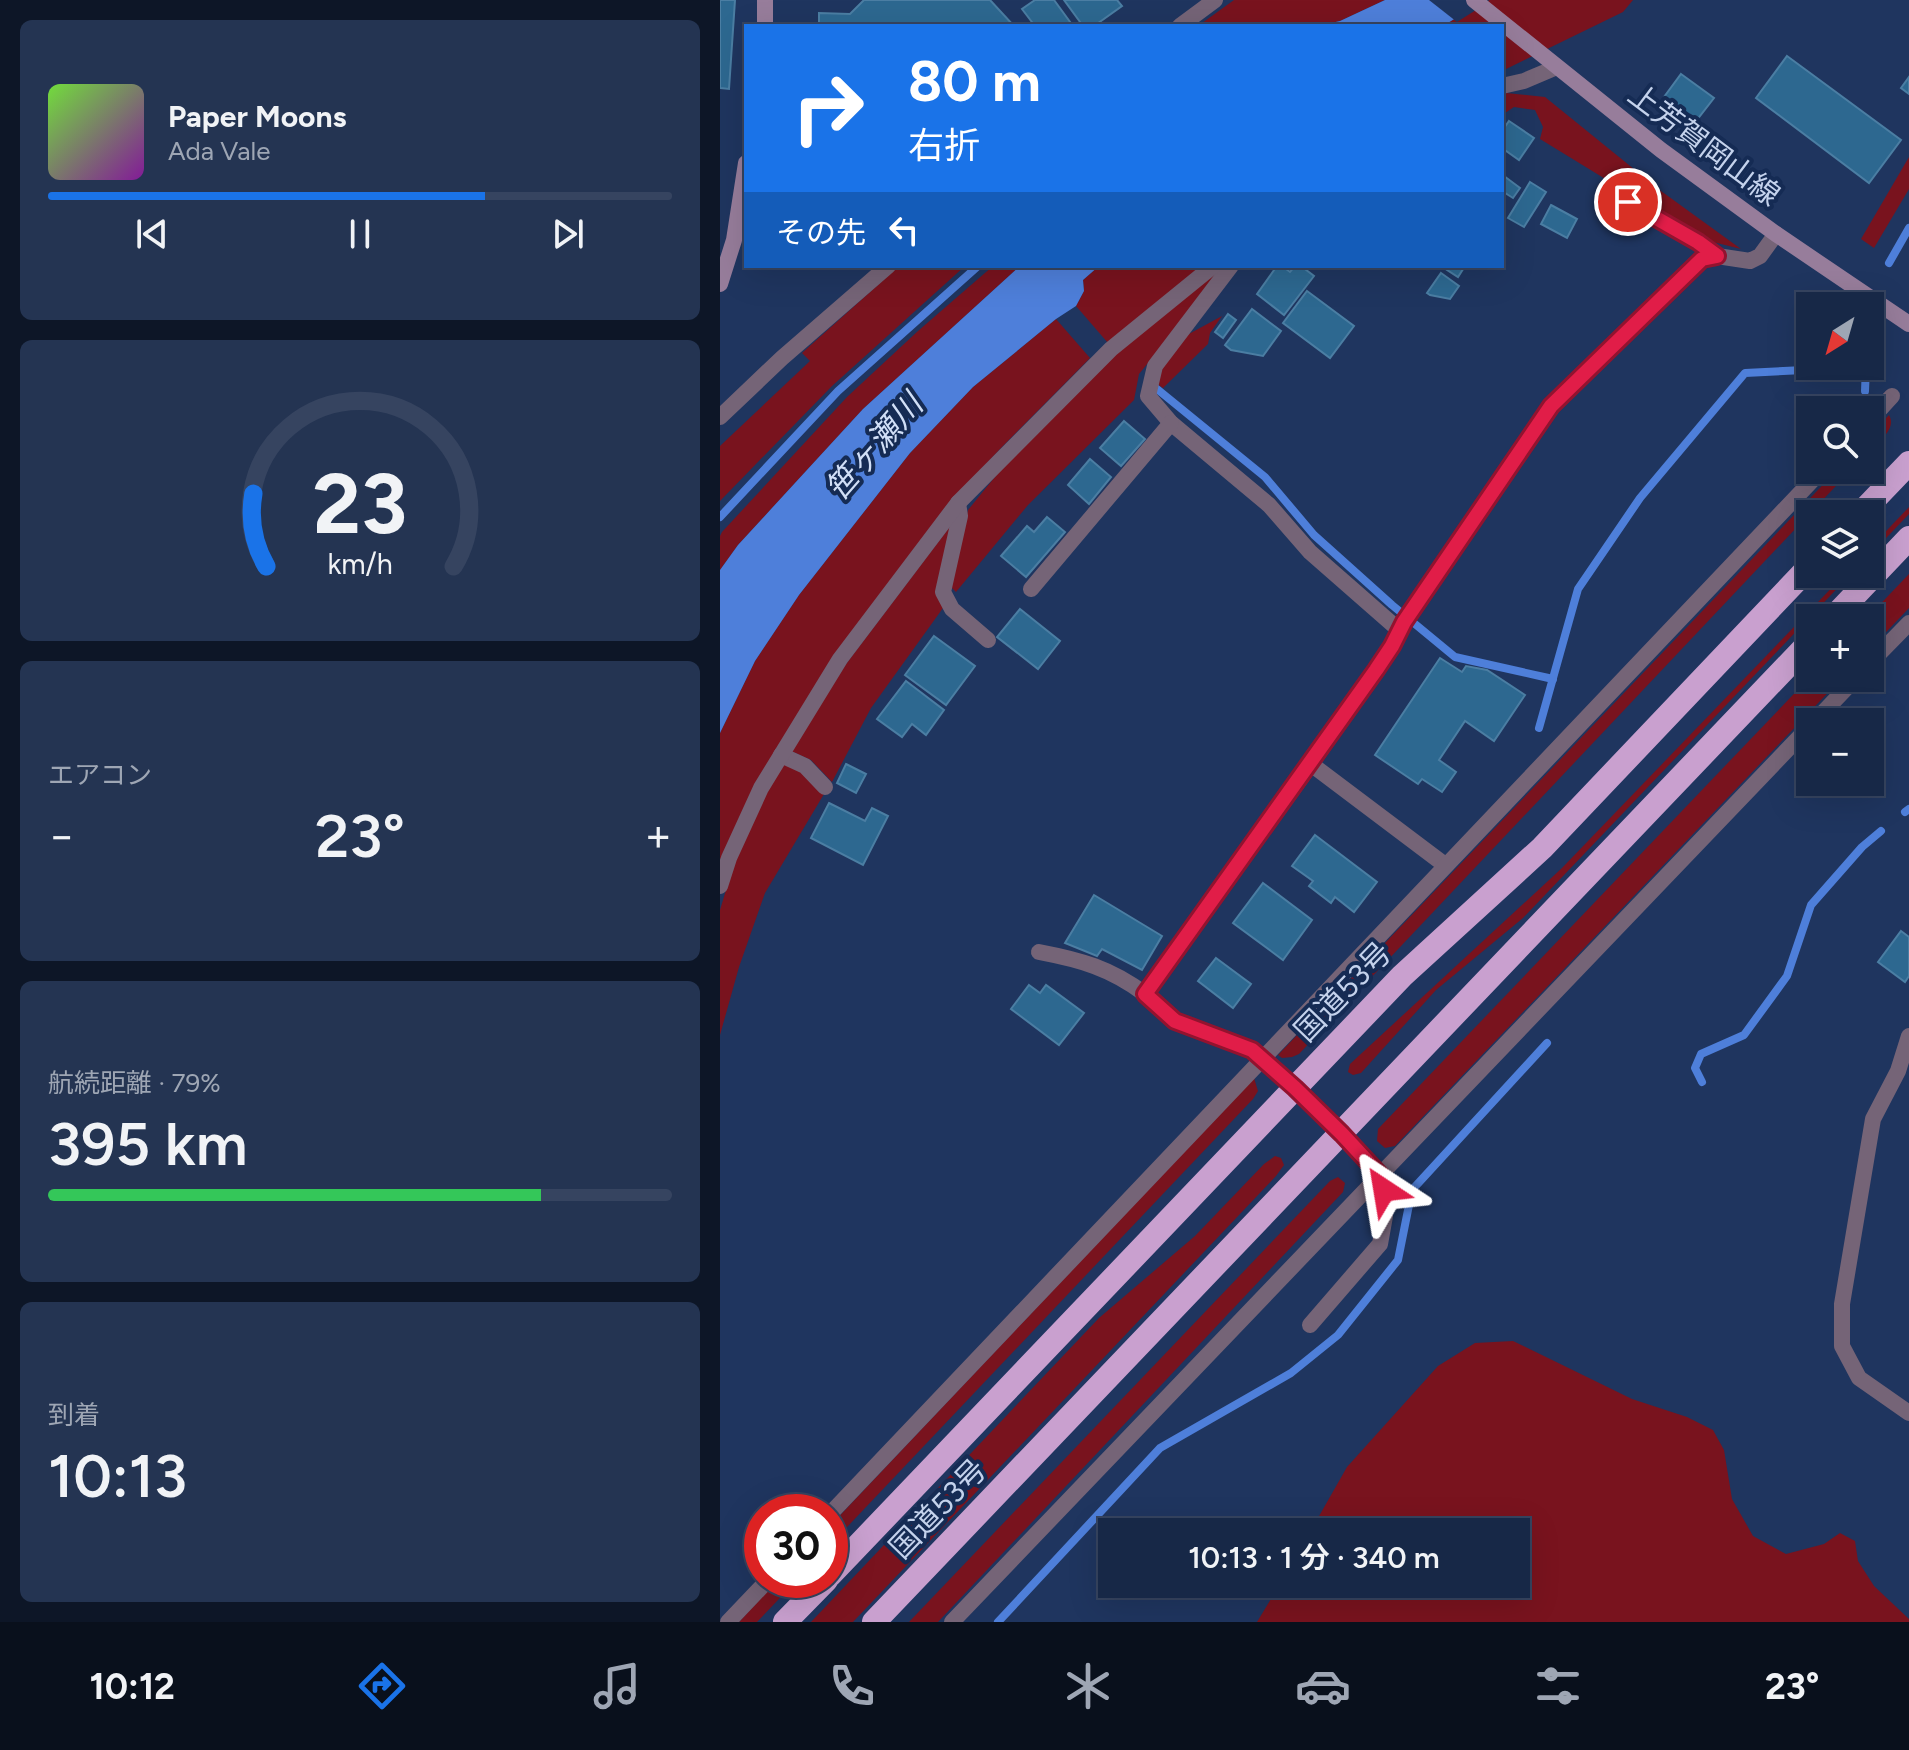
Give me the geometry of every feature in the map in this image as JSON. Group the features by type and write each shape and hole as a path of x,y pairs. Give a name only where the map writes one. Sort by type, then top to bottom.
{"highway":[{"path":"1873,500 1909,463"},
{"path":"1846,604 1909,538"},
{"name":"国道53号","path":"848,1556 1402,976 1542,848 1796,581"},
{"name":"国道53号","path":"874,1622 1796,657"},
{"path":"785,1622 808,1598"}],"main road":[{"path":"765,0 765,24"},
{"name":"上芳賀岡山線","path":"1474,0 1504,24"},
{"name":"上芳賀岡山線","path":"1504,24 1661,150 1776,234 1909,324"},
{"path":"720,284 734,240 744,176"}],"street":[{"path":"1183,24 1215,0"},
{"path":"1504,86 1524,81 1551,62"},
{"path":"1605,189 1717,256"},
{"path":"1145,994 1311,764 1551,406 1702,259 1717,256 1750,261 1760,256 1776,234"},
{"path":"720,417 782,358 886,268"},
{"path":"720,886 729,858 761,788 840,659 958,503 1111,349 1211,268"},
{"path":"1229,268 1155,366 1148,396 1171,423 1269,505 1310,552 1405,622"},
{"path":"1884,405 1892,396"},
{"path":"1031,589 1171,423"},
{"path":"848,1495 1809,484"},
{"path":"958,503 960,516 943,592 952,609 988,640"},
{"path":"1884,649 1909,623"},
{"path":"1827,708 1843,692"},
{"path":"952,1622 1796,741"},
{"path":"781,755 805,766 825,787"},
{"path":"1311,764 1445,865"},
{"path":"1039,952 1079,959 1125,979 1175,1021 1252,1050 1295,1088 1380,1175 1385,1216 1380,1244 1310,1325"},
{"path":"1905,1406 1859,1378 1842,1346 1842,1304 1873,1119 1898,1071 1909,1036"},
{"path":"728,1622 751,1598"}],"shaded area":[{"path":"1234,0 1385,0 1327,24 1201,24"},
{"path":"1485,0 1633,0 1623,12 1504,70 1504,24 1446,24"},
{"path":"1504,94 1545,97 1661,191 1741,249 1705,240 1540,139 1543,127 1535,110 1514,107 1504,114"},
{"path":"1909,157 1909,189 1874,248 1861,239"},
{"path":"897,268 963,268 832,386 720,501 720,446 810,361 802,353"},
{"path":"991,268 1018,268 863,409 738,545 720,570 722,532 847,397"},
{"path":"1097,268 1200,268 1108,343 1076,306 1084,291 1083,280"},
{"path":"1219,268 1225,268 1139,374 1134,400 1028,505 956,592 949,585 968,510 1012,456 1115,355"},
{"path":"1222,316 1210,333 1208,344 1163,388 1157,384 1160,371 1187,335"},
{"path":"1056,319 1090,358 953,499 755,784 720,860 720,733 755,661 799,595 910,453 973,387"},
{"path":"1889,415 1891,425 1884,436 1884,420"},
{"path":"1824,484 1838,484 1823,500 1808,500"},
{"path":"1909,507 1909,514 1884,540 1884,533"},
{"path":"1796,513 1796,528 1299,1054 1282,1058 1278,1055"},
{"path":"954,521 943,608 871,708 832,782 811,760 791,751 846,664"},
{"path":"1909,574 1909,608 1884,634 1884,604 1880,604"},
{"path":"1832,588 1838,588 1822,604 1816,604"},
{"path":"1796,625 1796,632 1523,918 1436,990 1361,1073 1353,1075 1348,1072 1350,1064 1562,868"},
{"path":"1796,692 1829,692 1813,708 1796,708 1796,726 1395,1146 1385,1148 1377,1141 1378,1129"},
{"path":"784,763 801,770 824,794 765,893 739,967 720,1035 720,910 735,860 767,791"},
{"path":"1254,1078 1258,1091 1253,1099 848,1526 848,1507"},
{"path":"1275,1156 1281,1158 1284,1165 853,1622 811,1622 834,1598 848,1598 848,1583 1099,1318 1195,1236"},
{"path":"1338,1177 1345,1183 1343,1192 938,1622 909,1622 1330,1181"},
{"path":"1513,1341 1632,1399 1687,1417 1713,1430 1724,1450 1732,1499 1753,1536 1786,1554 1824,1544 1840,1533 1855,1541 1858,1561 1874,1586 1909,1622 1257,1622 1272,1598 1530,1598 1530,1518 1318,1518 1347,1467 1438,1366 1475,1343"},
{"path":"761,1598 780,1598 757,1622 739,1622"}],"water":[{"path":"1385,0 1485,0 1446,24 1327,24"},
{"name":"笹ヶ瀬川","path":"1018,268 1097,268 1083,280 1084,291 1076,306 973,387 910,453 799,595 755,661 720,733 720,570 738,545 863,409"}],"pier":[{"path":"1429,0 1489,0 1457,22"}],"building":[{"path":"720,0 735,0 729,89 720,88"},
{"path":"864,0 990,0 1012,24 819,24 819,13 850,14"},
{"path":"1035,0 1054,0 1072,24 1033,24 1022,9"},
{"path":"1064,0 1117,0 1122,6 1097,24 1082,24"},
{"path":"1787,56 1901,140 1869,183 1756,98"},
{"path":"1681,74 1714,98 1696,121 1664,97"},
{"path":"1909,77 1909,94 1901,88"},
{"path":"1509,121 1534,138 1519,160 1504,149 1504,128"},
{"path":"1504,176 1520,188 1513,198 1504,192"},
{"path":"1530,182 1546,192 1524,227 1508,218"},
{"path":"1551,205 1577,219 1567,238 1541,224"},
{"path":"1276,268 1285,268 1290,272 1293,268 1304,268 1314,276 1284,315 1257,294"},
{"path":"1444,268 1464,268 1458,277"},
{"path":"1441,273 1459,286 1450,299 1427,293"},
{"path":"1307,291 1354,326 1330,358 1283,323"},
{"path":"1252,309 1281,331 1263,356 1231,350 1225,345"},
{"path":"1228,314 1236,320 1223,338 1215,332"},
{"path":"1124,421 1145,439 1121,466 1100,448"},
{"path":"1090,459 1111,477 1089,504 1068,485"},
{"path":"1047,517 1065,532 1026,577 1001,556 1027,526 1034,532"},
{"path":"1020,609 1060,641 1038,669 997,637"},
{"path":"934,636 975,666 946,705 905,675"},
{"path":"1440,658 1462,672 1466,666 1487,670 1525,695 1494,741 1465,721 1439,760 1456,772 1442,792 1422,779 1418,784 1375,755"},
{"path":"906,681 944,710 926,735 912,724 902,737 877,719"},
{"path":"846,764 866,774 856,793 837,783"},
{"path":"829,803 865,821 872,808 888,816 863,865 811,838"},
{"path":"1315,835 1377,882 1354,912 1335,897 1331,903 1309,886 1313,881 1292,866"},
{"path":"1263,883 1312,920 1283,960 1233,923"},
{"path":"1094,895 1162,936 1142,970 1102,949 1097,956 1065,943"},
{"path":"1901,931 1909,937 1909,976 1905,982 1878,962"},
{"path":"1216,958 1251,984 1233,1008 1198,981"},
{"path":"1029,985 1040,993 1046,985 1084,1013 1059,1045 1011,1009"}],"waterway":[{"path":"1889,263 1909,228"},
{"path":"720,517 838,391 976,268"},
{"path":"1539,728 1578,589 1640,498 1745,373 1796,370"},
{"path":"1865,380 1865,391"},
{"path":"1157,389 1265,477 1314,535 1455,657 1553,679"},
{"path":"1905,812 1909,809"},
{"path":"1702,1082 1695,1068 1701,1054 1744,1035 1787,976 1811,905 1862,847 1881,831"},
{"path":"998,1622 1160,1448 1291,1373 1338,1335 1398,1260 1412,1190 1547,1043"}],"route":[{"path":"1384,1190 1380,1175 1342,1134 1252,1050 1175,1021 1145,994 1376,670 1404,622 1551,406 1702,259 1717,256 1628,202"}]}
